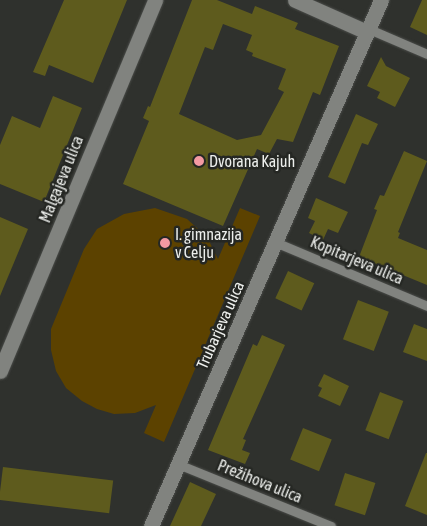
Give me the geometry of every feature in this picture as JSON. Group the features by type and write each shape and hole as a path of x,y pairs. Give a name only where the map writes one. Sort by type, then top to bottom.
{"street":[{"name":"Malgajeva ulica","path":"0,371 155,0"},
{"path":"296,0 368,30"},
{"name":"Trubarjeva ulica","path":"151,526 381,0"}],"lane":[{"path":"368,30 427,54"},
{"name":"Kopitarjeva ulica","path":"275,242 427,306"},
{"name":"Prežihova ulica","path":"178,464 331,526"}],"shaded area":[{"path":"155,208 187,219 207,237 218,259 240,208 260,216 164,442 144,433 156,405 135,413 114,414 97,409 82,401 66,388 56,371 51,350 51,329 84,249 97,229 124,214"}],"building":[{"path":"64,0 127,0 93,83 49,65 45,76 33,72"},
{"path":"192,0 217,0 252,14 255,6 298,23 295,29 339,46 320,95 313,92 293,142 277,139 269,154 257,149 223,226 123,184 149,121 143,118 148,106 150,107","holes":["223,24 252,35 246,50 253,53 252,56 286,69 278,89 284,92 261,135 237,140 179,114 205,47 213,50"]},
{"path":"422,0 427,0 427,35 410,27"},
{"path":"381,57 386,66 410,78 395,107 377,98 380,92 367,86"},
{"path":"53,96 82,108 44,202 0,184 0,145 12,116 40,128"},
{"path":"356,114 378,124 368,145 362,143 345,184 328,177"},
{"path":"404,151 427,161 398,232 400,233 398,238 427,250 427,285 359,257 377,210 374,209 380,195 384,196"},
{"path":"316,198 348,212 338,233 328,229 323,240 309,233 315,221 308,218"},
{"path":"0,217 28,229 0,296"},
{"path":"288,271 314,283 302,310 275,298"},
{"path":"358,300 389,312 374,351 343,339"},
{"path":"414,324 427,329 427,361 403,352"},
{"path":"262,335 285,345 243,439 246,440 242,450 250,453 245,464 208,450 253,344 257,346"},
{"path":"324,374 349,386 340,406 318,396 322,388 318,386"},
{"path":"380,392 403,401 389,439 365,430"},
{"path":"303,428 332,440 319,471 290,460"},
{"path":"427,453 427,515 405,506"},
{"path":"3,467 113,481 109,513 0,500"},
{"path":"345,473 375,483 365,515 334,505"},
{"path":"190,482 216,494 201,526 170,526"}],"place":[{"name":"Dvorana Kajuh","path":"199,161"},
{"name":"I. gimnazija v Celju","path":"165,243"}]}
